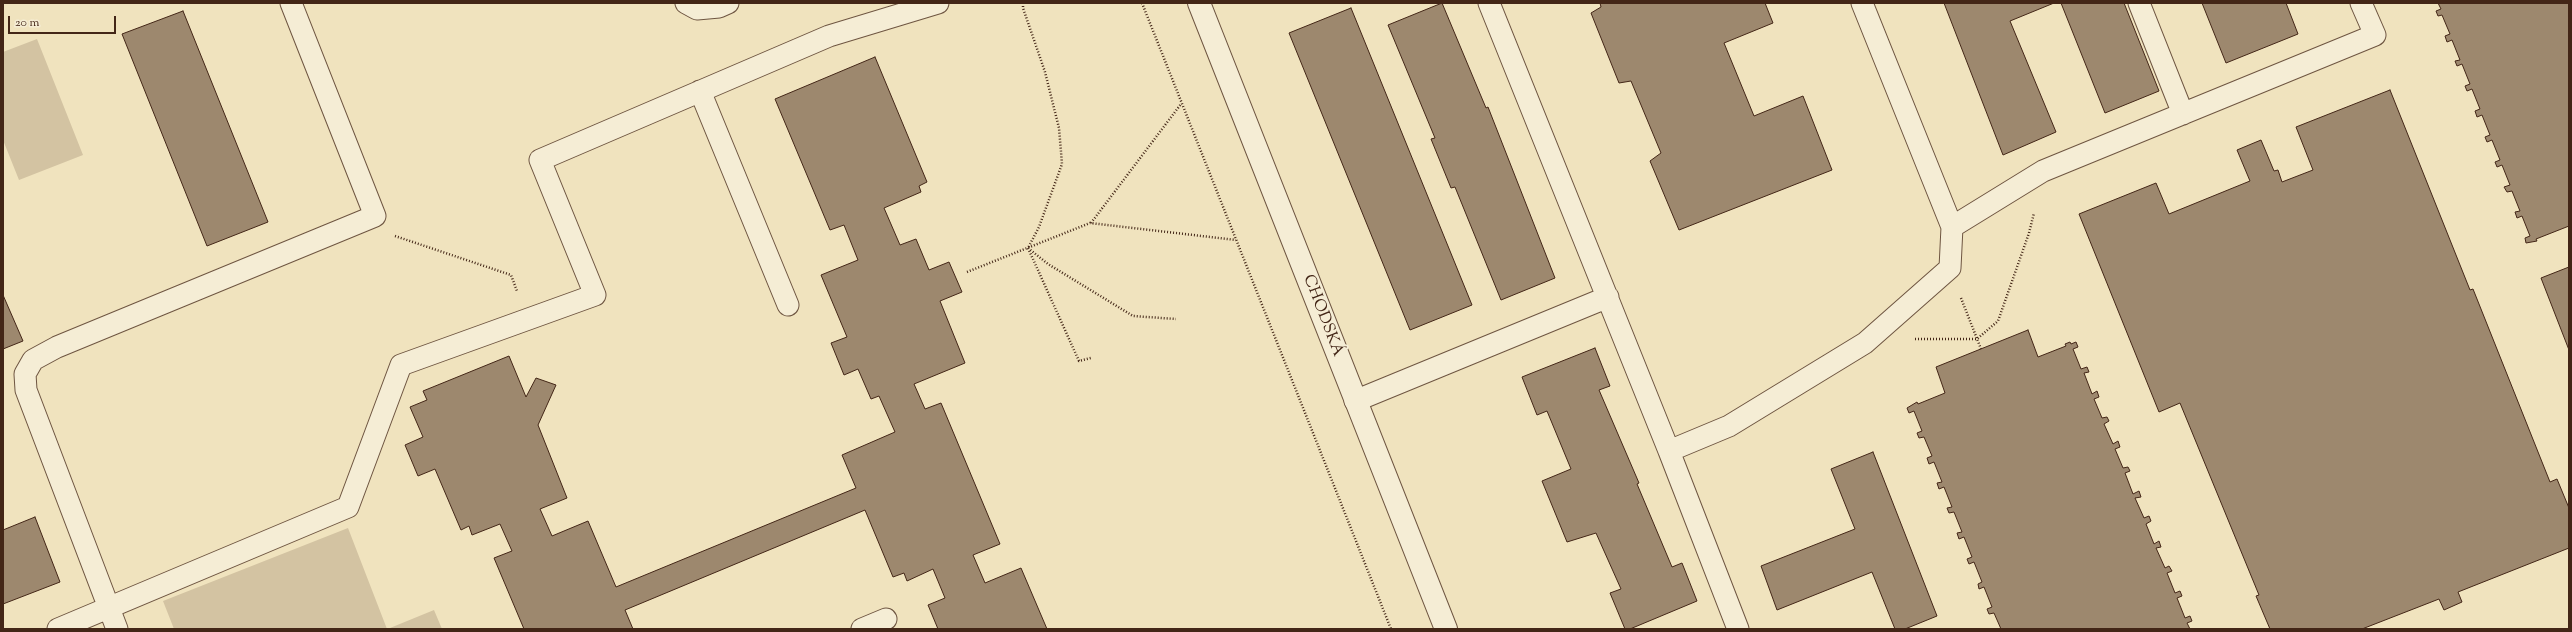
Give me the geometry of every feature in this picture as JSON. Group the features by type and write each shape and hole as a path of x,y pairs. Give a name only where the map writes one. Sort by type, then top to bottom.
{"street":[{"name":"CHODSKÁ","path":"1199,3 1446,629"}],"lane":[{"path":"117,629 26,390 25,374 33,360 57,347 375,216 291,3"},
{"path":"686,3 697,9 719,7 728,3"},
{"path":"58,629 110,609 348,507 401,365 595,295 540,160 829,36 938,3"},
{"path":"1489,3 1608,297 1738,629"},
{"path":"1669,451 1729,426 1865,343 1950,268 1952,227 1862,3"},
{"path":"2139,3 2183,114"},
{"path":"1952,227 2043,171 2375,35 2361,3"},
{"path":"700,92 788,306"},
{"path":"1355,401 1608,297"},
{"path":"862,629 886,619"}],"path":[{"path":"1023,3 1023,8 1045,72 1059,128 1062,164 1039,227 1028,248"},
{"path":"1142,3 1391,629"},
{"path":"1090,223 1181,104"},
{"path":"1865,343 1902,338 1977,338 1998,320 2029,233 2043,171"},
{"path":"357,223 511,275 527,320"},
{"path":"967,272 1090,223 1236,240"},
{"path":"1028,248 1048,264 1133,316 1176,319"},
{"path":"1028,248 1078,361 1091,358"},
{"path":"1950,268 1982,349"}],"shaded area":[{"path":"37,39 83,155 19,180 3,140 3,52"},
{"path":"348,528 387,629 174,629 163,601"},
{"path":"434,610 442,629 390,628"}],"building":[{"path":"1442,3 1486,108 1488,107 1555,278 1501,300 1455,187 1451,188 1431,139 1435,138 1388,25"},
{"path":"1600,3 1765,3 1773,23 1724,43 1754,116 1803,96 1832,170 1679,230 1650,161 1661,153 1631,81 1619,83 1591,13 1601,7"},
{"path":"1944,3 2054,3 2010,21 2056,132 2003,155"},
{"path":"2061,3 2124,3 2159,91 2105,113"},
{"path":"2202,3 2286,3 2298,34 2226,63"},
{"path":"2438,3 2569,3 2569,226 2536,239 2537,241 2526,243 2525,238 2530,236 2522,216 2517,218 2515,212 2520,211 2512,191 2507,192 2504,187 2510,185 2502,165 2497,167 2495,162 2500,160 2492,140 2487,142 2485,137 2490,135 2482,115 2477,117 2475,111 2480,109 2472,89 2467,91 2465,86 2470,84 2462,64 2457,66 2455,61 2460,60 2452,40 2447,42 2445,36 2450,34 2442,15 2438,16 2436,11 2441,9"},
{"path":"1351,8 1472,305 1410,330 1289,33"},
{"path":"183,11 268,222 207,246 122,34"},
{"path":"875,57 927,182 919,186 921,192 884,208 900,245 916,239 929,270 949,262 962,292 940,301 965,363 914,384 925,409 941,403 1000,544 973,555 985,583 1021,568 1047,629 938,629 928,605 945,598 933,569 907,581 904,573 893,577 865,510 625,610 633,629 524,629 494,558 512,551 500,524 472,535 469,526 461,530 435,469 418,476 405,445 423,437 410,407 427,400 423,391 509,356 526,397 536,378 556,385 538,425 567,498 540,509 552,536 588,521 616,587 856,488 842,455 895,432 879,396 871,399 858,369 844,375 831,343 847,337 821,275 858,260 844,225 830,230 775,99"},
{"path":"2390,90 2470,290 2473,289 2550,482 2557,479 2569,508 2569,548 2458,592 2462,602 2444,610 2439,599 2362,629 2270,629 2256,596 2259,595 2180,403 2159,412 2079,214 2156,183 2169,214 2250,181 2237,150 2261,140 2274,171 2278,170 2282,182 2313,170 2296,127"},
{"path":"2569,267 2569,350 2541,278"},
{"path":"3,295 23,341 3,349"},
{"path":"2028,330 2038,357 2066,346 2065,344 2070,342 2071,344 2076,342 2078,347 2073,349 2081,369 2087,367 2089,372 2084,373 2092,394 2097,391 2099,397 2094,399 2102,418 2107,417 2109,421 2104,424 2113,444 2118,441 2120,447 2115,449 2123,468 2128,467 2130,471 2125,473 2133,494 2139,491 2141,497 2135,498 2144,518 2149,516 2151,521 2146,524 2154,544 2159,541 2161,547 2156,548 2165,568 2169,566 2172,571 2167,573 2175,593 2180,591 2182,596 2177,598 2185,618 2190,616 2192,621 2187,623 2190,629 2001,629 1994,613 1989,614 1987,609 1992,607 1984,587 1979,589 1978,584 1982,582 1974,562 1969,564 1967,559 1972,557 1964,537 1959,539 1957,533 1962,532 1954,512 1949,513 1947,508 1952,507 1944,487 1939,489 1937,483 1942,482 1934,462 1929,464 1927,458 1932,456 1924,437 1919,438 1917,433 1922,431 1914,411 1909,413 1907,408 1917,402 1918,404 1945,393 1936,367"},
{"path":"1595,348 1610,386 1599,390 1639,483 1637,484 1672,567 1682,563 1697,601 1630,629 1625,629 1610,593 1621,589 1596,533 1567,542 1542,481 1571,469 1547,411 1537,415 1522,377"},
{"path":"1873,452 1937,616 1905,629 1895,629 1872,572 1777,610 1761,566 1855,529 1831,469"},
{"path":"35,517 60,582 3,604 3,530"}]}
